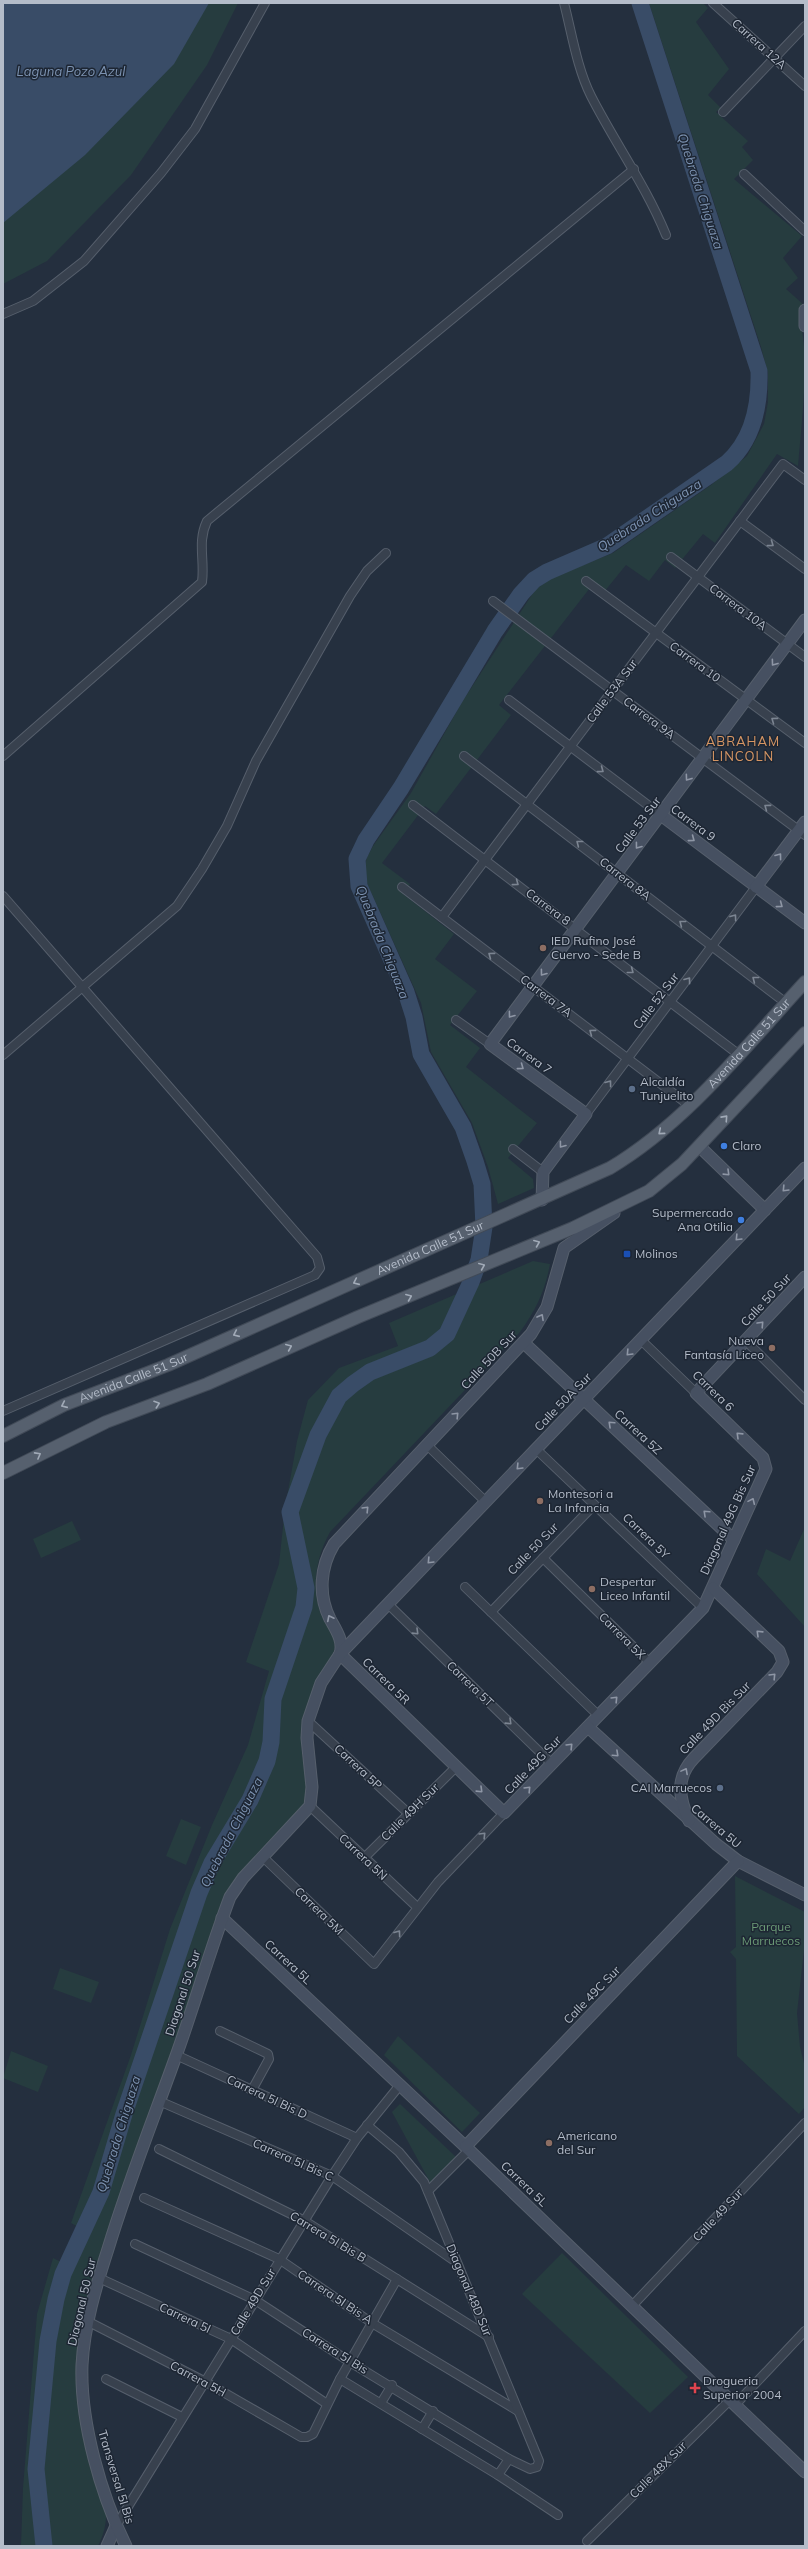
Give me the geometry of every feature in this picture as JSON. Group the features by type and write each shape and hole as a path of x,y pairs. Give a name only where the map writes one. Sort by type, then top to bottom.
{"main road":[{"name":"Avenida Calle 51 Sur","path":"3,1436 64,1405 168,1365 542,1200 595,1176 624,1160 648,1143 690,1106 805,982"},
{"path":"3,1473 106,1422 203,1386 573,1228 638,1197 662,1182 699,1146 805,1033"}],"street":[{"path":"3,314 33,301 84,261 160,173 195,129 265,3"},
{"path":"564,3 582,70 591,95 654,206 666,235"},
{"name":"Carrera 12A","path":"713,3 805,86"},
{"path":"723,112 805,26"},
{"path":"3,756 202,582 200,544 201,533 207,521 634,169"},
{"path":"744,174 805,231"},
{"path":"805,310 805,326"},
{"name":"Calle 53A Sur","path":"442,917 783,464 805,480"},
{"path":"740,521 805,569"},
{"path":"3,1055 177,906 202,869 227,826 256,761 350,596 367,571 386,553"},
{"name":"Carrera 10A","path":"670,557 805,657"},
{"name":"Carrera 10","path":"586,581 805,743"},
{"name":"Carrera 9A","path":"495,603 703,758 803,829"},
{"name":"Calle 53 Sur","path":"490,1044 805,620"},
{"name":"Carrera 9","path":"509,700 805,923"},
{"name":"Carrera 8A","path":"464,756 786,1003"},
{"name":"Carrera 8","path":"413,805 738,1054"},
{"name":"Calle 52 Sur","path":"543,1172 756,887 803,829"},
{"name":"Carrera 7A","path":"402,886 690,1106"},
{"path":"3,896 317,1257 320,1268 315,1275 3,1411"},
{"name":"Carrera 7","path":"456,1020 586,1114"},
{"path":"699,1146 765,1210"},
{"path":"513,1149 543,1172 542,1200"},
{"name":"Calle 50A Sur","path":"340,1654 805,1168"},
{"name":"Calle 50B Sur","path":"340,1654 340,1640 326,1609 322,1588 325,1563 339,1537 524,1343 547,1307 560,1255 566,1245 638,1197"},
{"name":"Calle 50 Sur","path":"696,1393 805,1277"},
{"name":"Carrera 6","path":"641,1340 766,1463"},
{"path":"745,1340 805,1400"},
{"name":"Carrera 5Z","path":"524,1343 734,1540"},
{"path":"427,1444 486,1502"},
{"name":"Carrera 5Y","path":"536,1449 703,1608"},
{"name":"Diagonal 49G Bis Sur","path":"713,1588 766,1469 766,1463"},
{"name":"Calle 50 Sur","path":"491,1612 594,1505"},
{"name":"Carrera 5X","path":"543,1558 650,1663"},
{"path":"465,1587 599,1716"},
{"name":"Calle 49G Sur","path":"374,1964 416,1907 504,1813 703,1608 713,1588"},
{"name":"Calle 49D Bis Sur","path":"689,1821 680,1796 683,1772 688,1764 777,1672 783,1662 779,1651 713,1588"},
{"name":"Carrera 5T","path":"388,1604 552,1764"},
{"path":"310,1806 312,1787 307,1738 308,1720 321,1683 340,1654"},
{"name":"Carrera 5R","path":"340,1654 504,1813"},
{"name":"Carrera 5P","path":"308,1720 408,1813"},
{"name":"Carrera 5U","path":"588,1727 689,1821 738,1861 805,1895"},
{"name":"Calle 49H Sur","path":"364,1858 456,1766"},
{"name":"Diagonal 50 Sur","path":"82,2367 88,2322 99,2278 136,2162 176,2055 222,1918 237,1884 310,1806"},
{"name":"Carrera 5N","path":"310,1806 416,1907"},
{"name":"Carrera 5M","path":"262,1857 374,1964"},
{"name":"Calle 49C Sur","path":"428,2191 738,1861"},
{"name":"Carrera 5L","path":"222,1918 468,2148 805,2472"},
{"path":"220,2031 268,2054 269,2059 252,2090"},
{"name":"Carrera 5I Bis D","path":"176,2055 357,2138"},
{"name":"Calle 49D Sur","path":"116,2526 303,2220 357,2138 400,2085"},
{"name":"Carrera 5I Bis C","path":"159,2101 332,2176 457,2263"},
{"name":"Calle 49 Sur","path":"632,2306 805,2123"},
{"name":"Diagonal 48D Sur","path":"367,2125 399,2152 424,2182 457,2263 490,2337 539,2461 537,2467 530,2469"},
{"name":"Carrera 5I Bis B","path":"159,2150 303,2220 490,2337"},
{"name":"Carrera 5I Bis A","path":"144,2198 279,2259 372,2323 518,2411"},
{"name":"Carrera 5I Bis","path":"135,2244 255,2300 350,2362 392,2385 509,2459 530,2469"},
{"name":"Carrera 5I","path":"99,2278 231,2339 327,2404"},
{"path":"327,2404 397,2279"},
{"name":"Carrera 5H","path":"88,2322 204,2381 301,2437 307,2437 312,2434 327,2404"},
{"name":"Calle 48X Sur","path":"587,2541 805,2331"},
{"name":"Transversal 5I Bis","path":"82,2367 88,2431 116,2526 126,2546"},
{"path":"106,2379 182,2417"},
{"path":"340,2379 381,2403 558,2515"},
{"path":"381,2403 392,2385"},
{"path":"422,2429 433,2411"},
{"path":"498,2476 509,2459"},
{"path":"107,2546 116,2526"}],"green space":[{"name":"Laguna Pozo Azul","path":"3,3 238,3 207,65 131,175 47,261 3,284"},
{"path":"649,3 703,3 708,8 696,22 729,69 708,95 721,108 716,112 748,141 742,147 753,160 734,179 802,236 783,258 798,278 786,289 803,304 802,326 805,354 805,374 798,466 777,454 715,543 703,534 675,568 665,560 649,581 626,565 604,592 593,584 499,705 511,715 436,814 425,806 382,863 410,884 403,894 454,934 435,959 477,991 450,1025 480,1048 466,1067 537,1123 508,1158 533,1179 534,1188 498,1204 488,1167 472,1123 431,1052 421,1003 366,881 364,869 367,857 373,846 411,793 462,702 535,590 551,578 613,553 711,485 747,456 764,424 768,402 768,373 761,347"},
{"path":"533,1261 550,1264 539,1300 531,1316 520,1332 330,1532 321,1552 316,1574 317,1597 323,1619 333,1635 335,1646 333,1654 318,1680 303,1731 302,1750 306,1787 303,1806 246,1866 227,1891 185,2016 126,2176 97,2267 78,2359 106,2509 106,2519 103,2532 98,2546 21,2546 23,2488 37,2314 53,2258 63,2263 80,2228 71,2223 131,2055 170,1929 212,1825 248,1745 269,1671 246,1662 279,1564 285,1508 297,1441 308,1400 339,1368 398,1346 389,1323"},
{"path":"72,1521 81,1540 41,1558 33,1539"},
{"path":"805,1527 805,1627 757,1574 766,1549 790,1561"},
{"path":"181,1819 201,1827 186,1865 166,1856"},
{"name":"Parque Marruecos","path":"735,1876 805,1912 805,1941 797,2013 800,2047 805,2067 805,2107 799,2114 737,2056 736,1959 730,1952 736,1947"},
{"path":"60,1968 99,1982 91,2003 53,1989"},
{"path":"398,2036 480,2113 462,2132 384,2055"},
{"path":"11,2051 48,2066 38,2092 3,2078"},
{"path":"400,2104 456,2157 431,2184 392,2112"},
{"path":"562,2253 688,2377 650,2413 522,2294"}],"water":[{"name":"Laguna Pozo Azul","path":"3,3 209,3 174,64 85,155 3,223"}],"waterway":[{"name":"Quebrada Chiguaza","path":"44,2546 36,2469 48,2341 56,2299 63,2274 101,2192 124,2114 199,1893 212,1863 250,1800 267,1761 271,1742 273,1699 304,1607 306,1588 290,1512 318,1435 339,1396 370,1372 430,1348 447,1334 471,1282 479,1260 484,1227 482,1184 463,1127 421,1054 414,1017 406,992 359,886 357,859 366,840 401,788 495,631 521,594 534,580 547,572 607,546 727,463 744,443 754,421 758,396 759,371 640,3"}],"place":[{"name":"IED Rufino José Cuervo - Sede B","path":"543,948"},
{"name":"Alcaldía Tunjuelito","path":"632,1089"},
{"name":"Claro","path":"724,1146"},
{"name":"Supermercado Ana Otilia","path":"741,1220"},
{"name":"Molinos","path":"627,1254"},
{"name":"Nueva Fantasía Liceo","path":"772,1348"},
{"name":"Montesori a La Infancia","path":"540,1501"},
{"name":"Despertar Liceo Infantil","path":"592,1589"},
{"name":"CAI Marruecos","path":"720,1788"},
{"name":"Americano del Sur","path":"549,2143"},
{"name":"Drogueria Superior 2004","path":"695,2388"}],"district":[{"name":"ABRAHAM LINCOLN","path":"743,748"}]}
